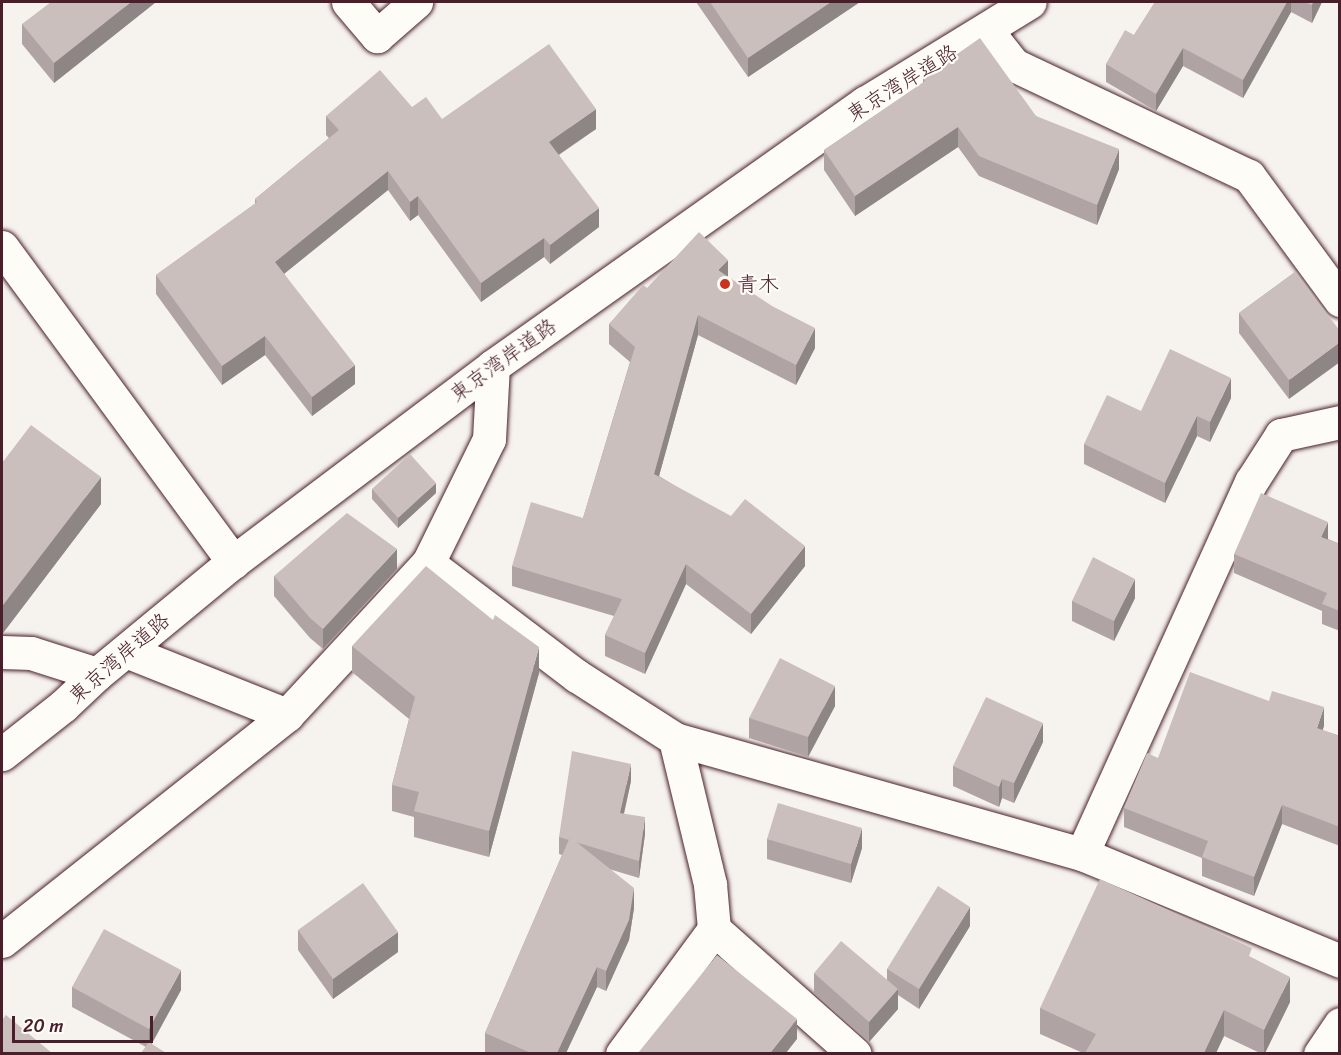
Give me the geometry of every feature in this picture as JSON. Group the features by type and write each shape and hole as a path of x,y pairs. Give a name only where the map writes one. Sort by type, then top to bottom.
{"main road":[{"path":"348,2 377,36 416,2"},
{"name":"東京湾岸道路","path":"2,754 63,706 97,674 233,562 493,366 865,104 987,31 1030,2"},
{"path":"987,31 1014,65 1249,176 1340,300"},
{"path":"2,247 233,562"},
{"path":"2,941 287,715 428,563 489,439 493,366"},
{"path":"1082,854 1251,482 1281,435 1340,422"},
{"path":"428,563 577,676 675,739 1082,854 1340,960"},
{"path":"126,651 287,715"},
{"path":"2,652 31,653 97,674"},
{"path":"622,1053 714,929 710,884 675,739"},
{"path":"714,929 855,1053"},
{"path":"1320,1053 1340,1024"}],"building":[{"path":"51,2 131,2 54,63 22,24"},
{"path":"710,2 831,2 748,58"},
{"path":"1155,2 1287,2 1243,80 1183,48 1156,94 1106,64 1125,30 1134,35"},
{"path":"980,38 1036,116 1119,149 1097,205 979,156 958,127 855,196 824,150 925,81 923,78"},
{"path":"549,44 596,109 549,142 599,208 550,245 544,238 481,283 418,196 410,202 388,171 275,262 355,365 312,397 265,336 222,366 156,275 257,202 255,199 339,130 326,116 380,70 412,107 426,97 442,119"},
{"path":"699,232 728,260 718,270 772,306 815,328 796,365 698,315 654,474 731,516 745,499 805,546 751,614 686,564 645,653 605,635 622,599 512,566 531,502 583,518 635,347 609,324 643,285 647,288"},
{"path":"1295,272 1340,331 1340,342 1289,380 1239,313"},
{"path":"1170,349 1231,378 1210,422 1197,416 1165,483 1084,444 1107,395 1141,411"},
{"path":"31,425 101,477 2,606 2,463"},
{"path":"410,454 436,483 398,518 372,489"},
{"path":"1261,493 1328,522 1321,537 1340,544 1340,611 1322,604 1327,593 1234,554"},
{"path":"347,513 397,549 323,629 310,618 274,576"},
{"path":"1093,557 1135,579 1114,621 1072,601"},
{"path":"426,566 493,620 495,615 539,647 489,831 414,811 419,792 392,785 415,697 352,646"},
{"path":"780,658 835,686 808,737 749,718"},
{"path":"1190,672 1269,701 1272,691 1324,707 1317,728 1340,736 1340,827 1282,805 1254,877 1202,857 1208,841 1124,808 1147,753 1158,758"},
{"path":"986,697 1043,723 1014,783 1002,779 999,787 953,766"},
{"path":"572,751 631,764 620,813 645,817 639,861 575,842 570,837 569,840 559,837"},
{"path":"778,803 862,828 851,864 767,839"},
{"path":"570,837 634,888 629,920 606,971 597,967 557,1053 531,1053 485,1033"},
{"path":"1100,879 1252,948 1249,956 1290,977 1264,1030 1224,1010 1204,1053 1085,1053 1096,1034 1040,1008"},
{"path":"363,883 398,932 333,979 298,930"},
{"path":"938,886 970,907 919,989 887,969"},
{"path":"104,929 181,970 149,1029 72,987"},
{"path":"841,941 898,989 869,1022 814,973"},
{"path":"717,955 797,1019 770,1053 638,1053"},
{"path":"6,1015 52,1053 2,1053 2,1020"},
{"path":"149,1042 166,1053 141,1053"}],"place":[{"name":"青木","path":"725,284"}]}
